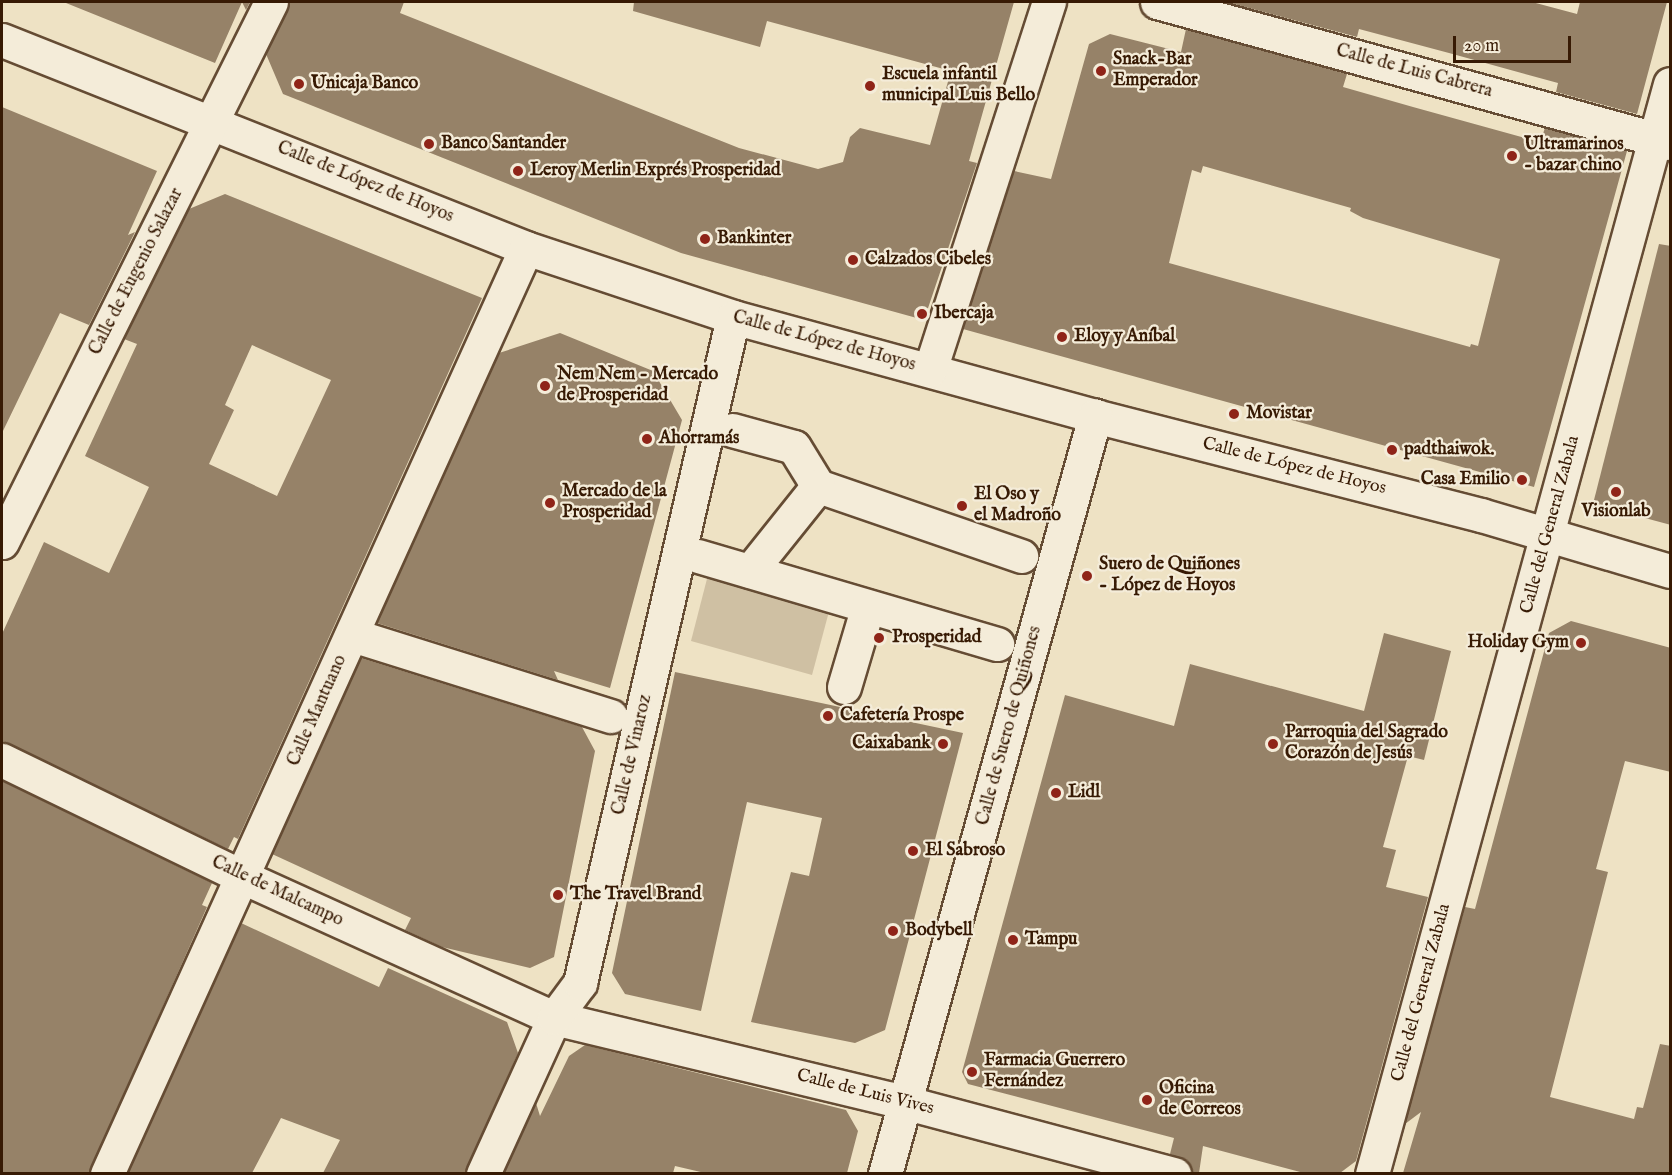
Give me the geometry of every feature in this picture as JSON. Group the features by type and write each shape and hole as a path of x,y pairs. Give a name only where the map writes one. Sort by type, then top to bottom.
{"street":[{"name":"Calle de Eugenio Salazar","path":"2,542 214,121 271,2"},
{"path":"930,370 1049,2"},
{"name":"Calle de Luis Cabrera","path":"1157,2 1663,141"},
{"name":"Calle de López de Hoyos","path":"2,40 214,121 526,248 734,317 1095,416 1549,533 1671,571"},
{"name":"Calle del General Zabala","path":"1372,1173 1549,533 1663,141 1671,84"},
{"name":"Calle Mantuano","path":"107,1173 526,248"},
{"name":"Calle de Vinaroz","path":"483,1173 554,1018 580,983 734,317"},
{"name":"Calle de Suero de Quiñones","path":"885,1173 1095,416"},
{"path":"732,430 794,447 818,486 1022,556"},
{"path":"750,571 818,486"},
{"path":"698,556 997,644"},
{"path":"844,687 868,606"},
{"path":"352,635 611,716"},
{"name":"Calle de Malcampo","path":"2,760 243,877 554,1018"},
{"name":"Calle de Luis Vives","path":"554,1018 904,1101 1174,1173"}],"shaded area":[{"path":"709,571 831,604 812,675 691,641"}],"building":[{"path":"242,2 215,63 66,3"},
{"path":"242,2 250,2 246,10"},
{"path":"290,2 404,2 400,13 739,148 818,169 843,162 850,137 860,128 930,145 951,71 767,21 760,47 633,11 634,2 1014,2 969,161 977,163 924,320 681,253 283,94 266,54"},
{"path":"1226,2 1532,2 1577,14 1580,2 1667,2 1637,114 1556,92 1558,83 1449,53 1359,29 1357,37"},
{"path":"1186,29 1347,74 1343,87 1413,107 1540,142 1545,128 1627,151 1534,487 963,329 1014,171 1051,179 1089,44 1110,34 1181,52","holes":["1203,166 1351,208 1350,211 1363,218 1500,259 1478,346 1471,344 1470,347 1169,263 1192,170 1201,173"]},
{"path":"2,107 157,171 128,235 135,232 89,325 60,313 2,433"},
{"path":"225,194 482,298 238,839 234,837 228,849 2,741 2,634 44,542 109,573 149,487 85,456 137,344 124,339 189,209","holes":["252,345 331,380 277,496 209,464 234,410 225,405"]},
{"path":"1659,244 1671,246 1671,525 1593,504"},
{"name":"Mercado de la Prosperidad","path":"560,333 653,371 682,420 610,688 554,671 558,680 377,623 499,353"},
{"path":"1571,621 1671,648 1671,772 1625,761 1596,869 1608,872 1550,1097 1634,1119 1637,1107 1643,1108 1660,1044 1671,1046 1671,1173 1403,1173 1421,1112 1405,1124 1465,907 1475,909 1549,633"},
{"path":"1384,633 1451,651 1424,760 1408,756 1383,847 1396,850 1386,887 1428,897 1356,1161 1340,1173 1304,1173 1203,1146 1199,1173 1192,1173 1187,1160 1170,1154 1174,1138 968,1084 962,1072 1065,695 1174,726 1190,664 1364,711"},
{"path":"361,658 582,727 595,751 554,957 530,968 442,947 405,930 411,918 272,854"},
{"path":"675,672 963,733 885,1030 855,1043 751,1022 791,872 809,876 822,818 747,802 701,1011 625,994 612,973"},
{"path":"2,781 212,883 202,905 207,907 89,1173 2,1173"},
{"path":"241,923 379,987 388,968 507,1022 518,1053 465,1173 323,1173 340,1140 281,1118 252,1173 128,1173"},
{"path":"585,1045 846,1110 858,1131 847,1173 705,1173 675,1166 673,1173 504,1173 536,1103 540,1116 569,1056"}],"place":[{"name":"Snack-Bar Emperador","path":"1101,71"},
{"name":"Unicaja Banco","path":"299,84"},
{"name":"Escuela infantil municipal Luis Bello","path":"870,86"},
{"name":"Banco Santander","path":"429,144"},
{"name":"Ultramarinos - bazar chino","path":"1512,156"},
{"name":"Leroy Merlin Exprés Prosperidad","path":"518,171"},
{"name":"Bankinter","path":"705,239"},
{"name":"Calzados Cibeles","path":"853,260"},
{"name":"Ibercaja","path":"922,314"},
{"name":"Eloy y Aníbal","path":"1062,337"},
{"name":"Nem Nem - Mercado de Prosperidad","path":"545,386"},
{"name":"Movistar","path":"1234,414"},
{"name":"Ahorramás","path":"647,439"},
{"name":"padthaiwok.","path":"1392,450"},
{"name":"Casa Emilio","path":"1522,480"},
{"name":"Visionlab","path":"1616,492"},
{"name":"Mercado de la Prosperidad","path":"550,503"},
{"name":"El Oso y el Madroño","path":"962,506"},
{"name":"Suero de Quiñones - López de Hoyos","path":"1087,576"},
{"name":"Prosperidad","path":"879,638"},
{"name":"Holiday Gym","path":"1581,643"},
{"name":"Cafetería Prospe","path":"828,716"},
{"name":"Caixabank","path":"943,744"},
{"name":"Parroquia del Sagrado Corazón de Jesús","path":"1273,744"},
{"name":"Lidl","path":"1056,793"},
{"name":"El Sabroso","path":"913,851"},
{"name":"The Travel Brand","path":"558,895"},
{"name":"Bodybell","path":"893,931"},
{"name":"Tampu","path":"1013,940"},
{"name":"Farmacia Guerrero Fernández","path":"972,1072"},
{"name":"Oficina de Correos","path":"1147,1100"}]}
